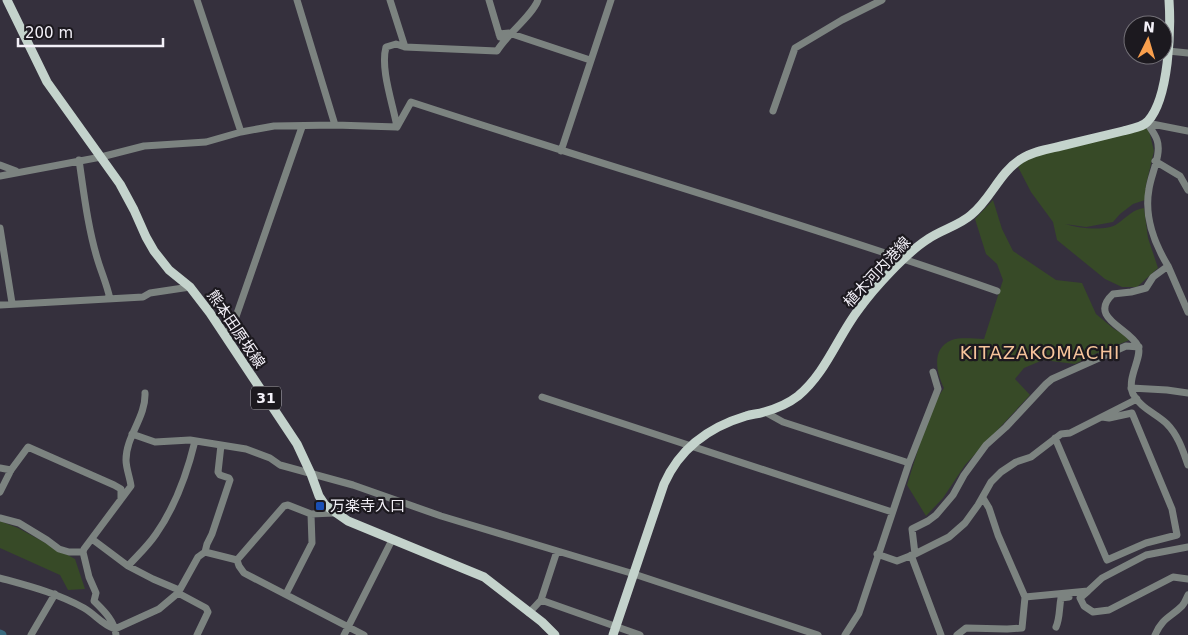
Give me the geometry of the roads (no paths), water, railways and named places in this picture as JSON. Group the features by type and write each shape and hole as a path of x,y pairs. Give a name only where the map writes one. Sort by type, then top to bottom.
{"main road":[{"name":"熊本田原坂線","path":"7,0 47,82 120,184 154,251 169,270 190,287 224,334 297,444 319,496 325,505 348,521 484,577 555,635"},
{"path":"1169,0 1169,15"},
{"path":"1147,123 1154,113 1162,93 1166,65"},
{"name":"植木河内港線","path":"615,631 664,484 677,462 691,446 704,434 745,416 765,412 798,396 812,381 859,308 913,249 928,238 970,216 982,204 1009,168 1021,158 1035,152 1147,123"}],"street":[{"path":"197,0 241,132"},
{"path":"297,0 336,125"},
{"path":"390,0 405,47"},
{"path":"489,0 501,45"},
{"path":"397,127 386,74 384,54 386,46 396,44 405,47 497,51 510,33 535,7 538,0"},
{"path":"561,151 611,0"},
{"path":"773,111 795,48 842,20 882,0"},
{"path":"499,34 510,33 590,60"},
{"path":"1173,52 1188,54"},
{"path":"397,127 411,102 561,151 905,258 997,291"},
{"path":"1147,123 1188,131"},
{"path":"1147,123 1157,140 1158,149 1148,189 1150,219 1157,248 1168,266 1188,312"},
{"path":"0,176 17,171 101,157 144,146 206,142 241,132 274,126 336,125 397,127"},
{"path":"224,334 232,328 302,127"},
{"path":"79,160 98,262 107,281 110,299"},
{"path":"1155,161 1180,176 1188,190"},
{"path":"0,165 17,171"},
{"path":"0,228 12,304"},
{"path":"1168,266 1153,277 1146,288 1113,294 1105,306 1106,315 1110,320 1133,338 1139,347 1139,355 1133,370 1131,388 1137,400 1167,424 1184,453 1188,465"},
{"path":"0,305 143,297 150,293 190,287"},
{"path":"941,635 913,554 912,529 928,521 953,496 964,475 986,445 1006,427 1046,384 1126,346 1139,347"},
{"path":"845,635 859,613 909,463 938,389 932,372"},
{"path":"1131,388 1188,393"},
{"path":"82,552 131,486 126,460 132,434 146,400 145,393"},
{"path":"542,397 892,512"},
{"path":"878,554 897,561 949,537 965,523 983,498 991,482 1001,472 1016,462 1031,457 1061,434 1070,433 1137,400"},
{"path":"765,412 783,422 909,463"},
{"path":"1055,438 1106,560 1146,543 1177,535 1172,508 1132,413 1110,418 1102,417"},
{"path":"132,434 155,442 195,441 246,449 270,458 280,465 353,485 441,516 634,574 818,635"},
{"path":"128,566 163,523 181,488 195,441"},
{"path":"116,632 159,609 179,591 198,557 204,552 230,480 218,472 221,445"},
{"path":"0,492 11,470 28,447 114,485 121,490 121,499"},
{"path":"0,468 11,470"},
{"path":"957,635 966,628 1022,628 1025,597 998,535 989,508 983,498"},
{"path":"237,560 284,506 288,505 311,514 334,513"},
{"path":"286,594 312,543 311,514"},
{"path":"0,518 19,523 59,549 69,552 82,552"},
{"path":"92,539 128,566 179,591 206,608 208,612 197,635"},
{"path":"344,635 392,540"},
{"path":"1188,547 1146,555 1102,578 1080,598 1084,606 1093,612 1108,610 1173,577 1188,579"},
{"path":"529,613 541,600 557,551"},
{"path":"82,552 96,593 94,601 103,610 116,632"},
{"path":"204,552 237,560"},
{"path":"237,560 244,573 364,635"},
{"path":"0,578 55,594 84,608 116,632"},
{"path":"1025,597 1088,591"},
{"path":"1056,627 1059,619 1058,610 1061,598 1076,596 1088,591"},
{"path":"31,635 55,594"},
{"path":"1155,635 1160,624 1181,607 1188,595"},
{"path":"541,600 615,631 640,635"}],"place":[{"name":"万楽寺入口","path":"320,506"}],"district":[{"name":"KITAZAKOMACHI","path":"1040,352"}]}
